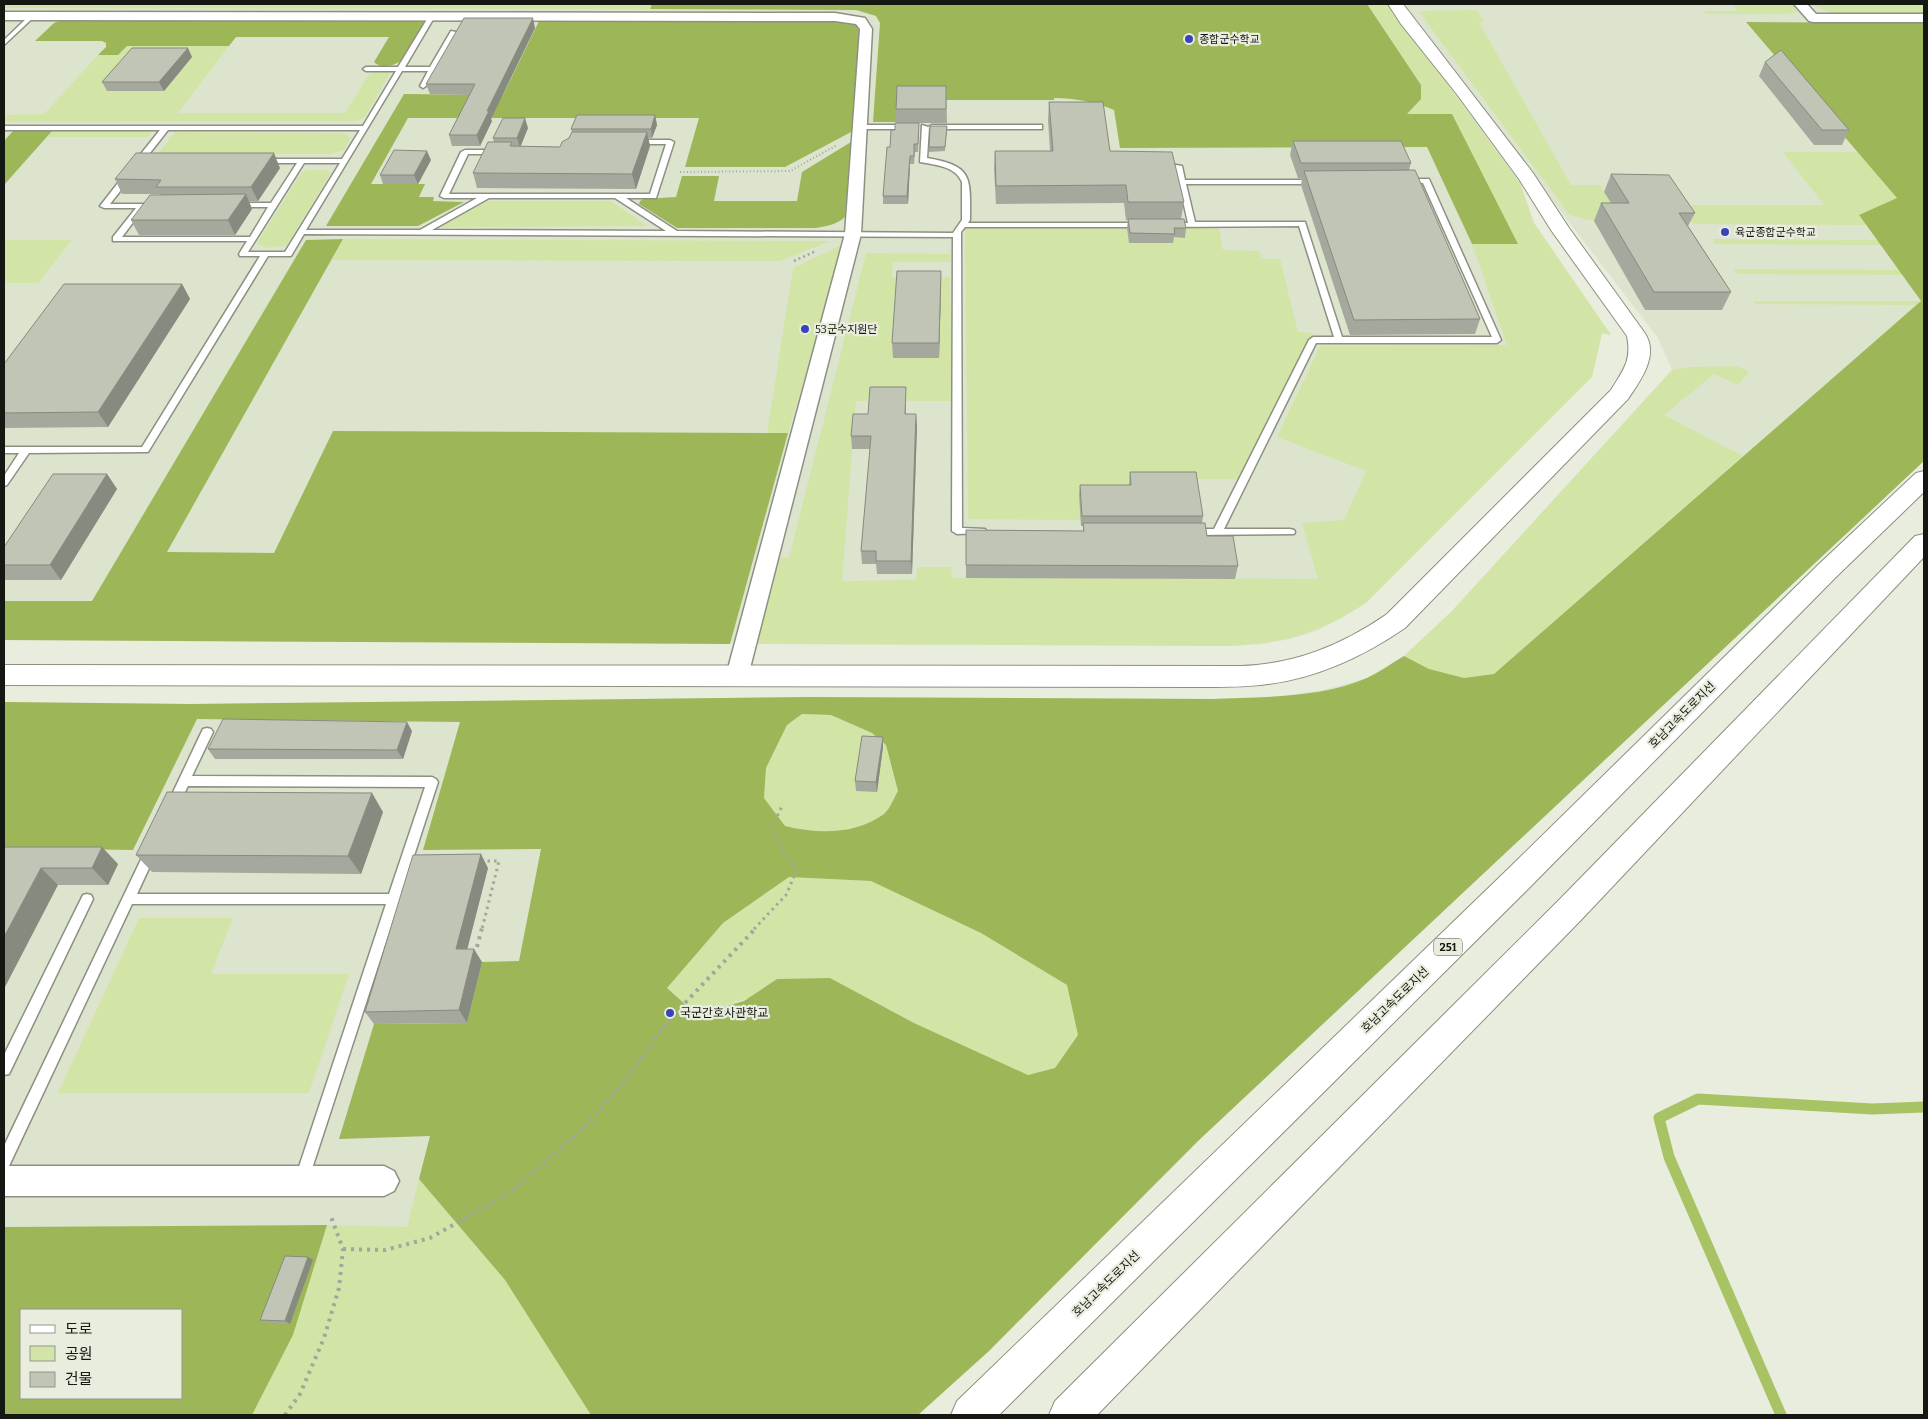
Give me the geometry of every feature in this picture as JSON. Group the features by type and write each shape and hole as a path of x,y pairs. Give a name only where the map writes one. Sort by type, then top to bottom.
{"main road":[{"path":"4,675 1206,677 1276,673 1310,665 1342,654 1371,639 1396,621 1620,394 1639,361 1640,348 1637,336 1561,230 1527,177 1396,4"},
{"name":"호남고속도로지선","path":"971,1415 1519,878 1827,571 1924,479"},
{"path":"1069,1415 1570,910 1924,542"}],"street":[{"path":"1800,4 1813,18 1924,18"},
{"path":"4,16 835,17 860,20 866,29 852,234 737,676"},
{"path":"4,1181 384,1181"}],"lane":[{"path":"4,43 32,16"},
{"path":"302,161 243,254 288,254 432,16"},
{"path":"423,86 453,32"},
{"path":"366,69 432,69"},
{"path":"859,130 925,127 1039,127"},
{"path":"925,127 924,160 953,168 965,176 966,220 959,228 957,234 957,531 995,531"},
{"path":"4,128 364,128"},
{"path":"166,128 104,206 170,206"},
{"path":"502,152 465,152 444,196 653,196 670,142 620,142"},
{"path":"140,160 149,160"},
{"path":"254,161 345,161"},
{"path":"1151,162 1179,168 1192,225"},
{"path":"1218,532 1313,340 1497,340 1426,181 1397,181"},
{"path":"1182,182 1328,182"},
{"path":"422,233 486,196"},
{"path":"617,196 674,234"},
{"path":"226,205 273,205"},
{"path":"142,206 116,239 252,239"},
{"path":"1162,225 1302,224 1339,340"},
{"path":"963,225 1152,225"},
{"path":"301,232 957,234"},
{"path":"4,450 145,450 265,254"},
{"path":"4,483 26,450"},
{"path":"1179,532 1290,532"},
{"path":"168,815 207,732"},
{"path":"184,782 432,782 302,1181"},
{"path":"4,1161 156,840"},
{"path":"4,1069 87,899"},
{"path":"128,899 393,899"}],"path":[{"path":"660,172 790,171 859,130"},
{"path":"343,1249 385,1250 430,1238 508,1194 582,1130 627,1079 667,1022 786,895 796,870 782,850 772,826 783,804"},
{"path":"471,862 500,861 477,947"},
{"path":"285,1415 300,1394 324,1338 339,1288 343,1249 330,1214"}],"shaded area":[{"name":"53군수지원단","path":"4,4 1389,4 1520,183 1534,223 1611,335 1602,333 1592,377 1366,603 1314,632 1264,644 1230,646 4,640"},
{"name":"국군간호사관학교","path":"1405,4 1924,4 1924,23 1747,23 1898,198 1859,216 1921,301 1861,519 1198,1141 989,1351 918,1415 4,1415 4,702 191,704 808,697 1212,699 1272,697 1323,690 1367,678 1404,656 1452,611 1672,370 1658,338 1415,22"}],"green space":[{"path":"4,4 652,4 650,9 4,8"},
{"path":"652,4 1367,4 1421,85 1421,99 1407,114 1452,114 1518,244 1472,244 1427,147 1120,148 1114,110 1092,103 1062,98 1054,98 1054,100 898,100 897,122 873,122 880,23 876,16 856,10 650,9"},
{"path":"1367,4 1389,4 1520,183 1534,223 1611,335 1602,333 1592,377 1366,603 1333,622 1301,635 1250,645 1230,646 753,644 775,557 789,558 866,253 950,254 951,262 893,262 892,277 950,277 952,401 856,401 842,581 916,580 917,567 951,567 952,578 1318,579 1302,523 1344,520 1366,471 1277,437 1320,346 1507,345 1472,244 1518,244 1406,114 1421,85"},
{"path":"1732,4 1792,4 1798,12 1788,14 1709,14 1700,11 1738,11"},
{"path":"1812,4 1924,4 1924,16 1851,16 1823,10"},
{"path":"1475,10 1484,22 1479,22 1571,185 1600,185 1612,205 1824,205 1783,152 1858,152 1898,198 1859,215 1866,225 1693,224 1689,218 1609,221 1579,218 1568,213 1419,12"},
{"path":"414,18 423,21 423,24 401,61 387,66 380,66 374,62 389,37 236,37 229,46 127,46 118,55 98,55 106,47 106,43 102,41 35,41 54,23 64,19"},
{"path":"539,21 847,22 855,24 859,30 855,130 785,167 685,167 699,118 408,118 371,184 425,184 419,197 434,197 433,201 464,202 418,226 326,226 404,94 503,95"},
{"name":"국군간호사관학교","path":"1746,22 1924,23 1924,461 1198,1141 989,1351 918,1415 591,1415 505,1280 419,1179 430,1136 339,1139 374,1024 467,1023 482,962 519,961 541,849 423,850 460,722 197,719 133,850 4,848 4,702 191,704 808,697 1212,699 1271,697 1311,693 1349,685 1367,678 1404,656 1429,669 1464,678 1494,674 1921,301 1859,215 1897,198","holes":["802,714 831,715 872,733 886,745 898,791 884,814 861,826 836,831 798,829 785,826 764,798 766,768 787,725","789,877 871,881 981,933 1067,985 1078,1035 1055,1068 1028,1075 914,1023 830,978 777,979 744,1001 697,1015 667,988 723,923"]},
{"path":"127,46 229,46 178,113 345,113 369,74 386,71 390,73 365,117 356,121 4,122 4,115 44,114 98,55 118,55"},
{"path":"13,131 52,131 4,185 4,141"},
{"path":"52,131 152,131 148,137 47,137"},
{"path":"175,132 341,133 348,135 350,139 344,150 331,154 158,154"},
{"path":"851,142 845,217 831,225 816,228 677,228 639,204 644,199 676,197 682,176 719,176 714,201 797,201 802,172"},
{"path":"307,170 327,170 331,173 287,245 267,248 257,243 301,173"},
{"path":"487,201 611,201 647,226 440,227"},
{"path":"965,228 1219,228 1223,250 1260,251 1261,259 1280,259 1298,332 1314,333 1242,479 1194,479 1200,521 968,519"},
{"path":"343,239 831,241 780,261 332,260"},
{"path":"343,239 167,552 274,553 333,431 788,433 730,644 4,640 4,601 92,601 306,240"},
{"path":"1712,239 1878,240 1881,245 1715,244"},
{"path":"4,240 72,240 38,283 4,283"},
{"path":"841,245 844,249 788,433 767,433 793,268"},
{"path":"1733,269 1899,270 1903,275 1737,274"},
{"path":"1754,301 1921,301 1916,305 1756,304"},
{"path":"1737,366 1748,373 1738,385 1714,374 1664,415 1743,456 1494,674 1464,678 1429,669 1404,656 1452,611 1672,370 1688,367"},
{"path":"802,714 831,715 872,733 886,745 898,791 884,814 861,826 836,831 810,831 785,827 764,798 766,768 787,725"},
{"path":"789,877 871,881 981,933 1067,985 1078,1035 1055,1068 1028,1075 914,1023 830,978 777,979 751,997 697,1015 667,988 723,923"},
{"path":"139,918 233,918 211,974 349,974 309,1093 58,1093"},
{"path":"419,1179 505,1280 591,1415 252,1415 293,1335 327,1225 407,1227"},
{"path":"327,1225 293,1335 252,1415 4,1415 4,1227"}],"building":[{"path":"464,18 533,18 477,135 449,135 475,84 426,84"},
{"path":"132,48 188,48 159,82 102,82"},
{"path":"1781,50 1849,130 1822,130 1765,62"},
{"path":"897,86 946,86 946,109 896,109"},
{"path":"1049,102 1103,102 1110,151 1172,152 1184,202 1128,202 1126,185 996,186 995,151 1053,151"},
{"path":"577,115 655,115 651,129 571,129"},
{"path":"503,118 525,118 517,138 493,138"},
{"path":"895,123 919,123 918,144 914,144 914,156 910,156 907,196 883,196 887,147 890,147 891,130 895,130"},
{"path":"930,126 947,126 945,147 929,147"},
{"path":"572,132 647,132 632,174 473,173 488,142 512,142 510,146 560,147 562,142 569,138"},
{"path":"1293,141 1401,141 1411,163 1301,163"},
{"path":"394,150 427,151 414,175 380,175"},
{"path":"136,153 274,153 251,187 156,187 161,180 115,179"},
{"path":"1415,170 1480,319 1354,320 1304,171"},
{"path":"1611,174 1669,175 1695,213 1679,213 1731,292 1654,292 1601,203 1629,203"},
{"path":"246,194 228,220 131,220 150,195"},
{"path":"1128,219 1184,219 1186,228 1174,228 1175,234 1130,233"},
{"path":"897,271 941,271 939,343 892,343"},
{"path":"64,284 182,284 98,412 4,413 4,364"},
{"path":"870,387 906,387 905,414 916,414 911,561 876,561 876,551 861,551 871,436 851,436 853,414 868,414"},
{"path":"1130,472 1196,472 1203,516 1082,516 1080,485 1131,485"},
{"path":"53,474 107,474 50,565 4,565 4,547"},
{"path":"1083,523 1205,523 1207,536 1233,536 1238,566 966,565 966,530 1084,531"},
{"path":"223,719 407,722 397,750 208,749"},
{"path":"862,736 883,737 876,782 855,781"},
{"path":"167,792 372,793 348,856 136,855"},
{"path":"4,847 102,847 92,868 41,868 4,937"},
{"path":"481,854 456,949 474,949 459,1010 365,1012 413,855"},
{"path":"285,1256 308,1257 285,1321 260,1320"}],"waterway":[{"path":"1781,1415 1669,1157 1659,1118 1698,1099 1872,1109 1924,1107"}],"place":[{"name":"종합군수학교","path":"1189,39"},
{"name":"육군종합군수학교","path":"1725,232"},
{"name":"53군수지원단","path":"805,329"},
{"name":"국군간호사관학교","path":"670,1013"}]}
